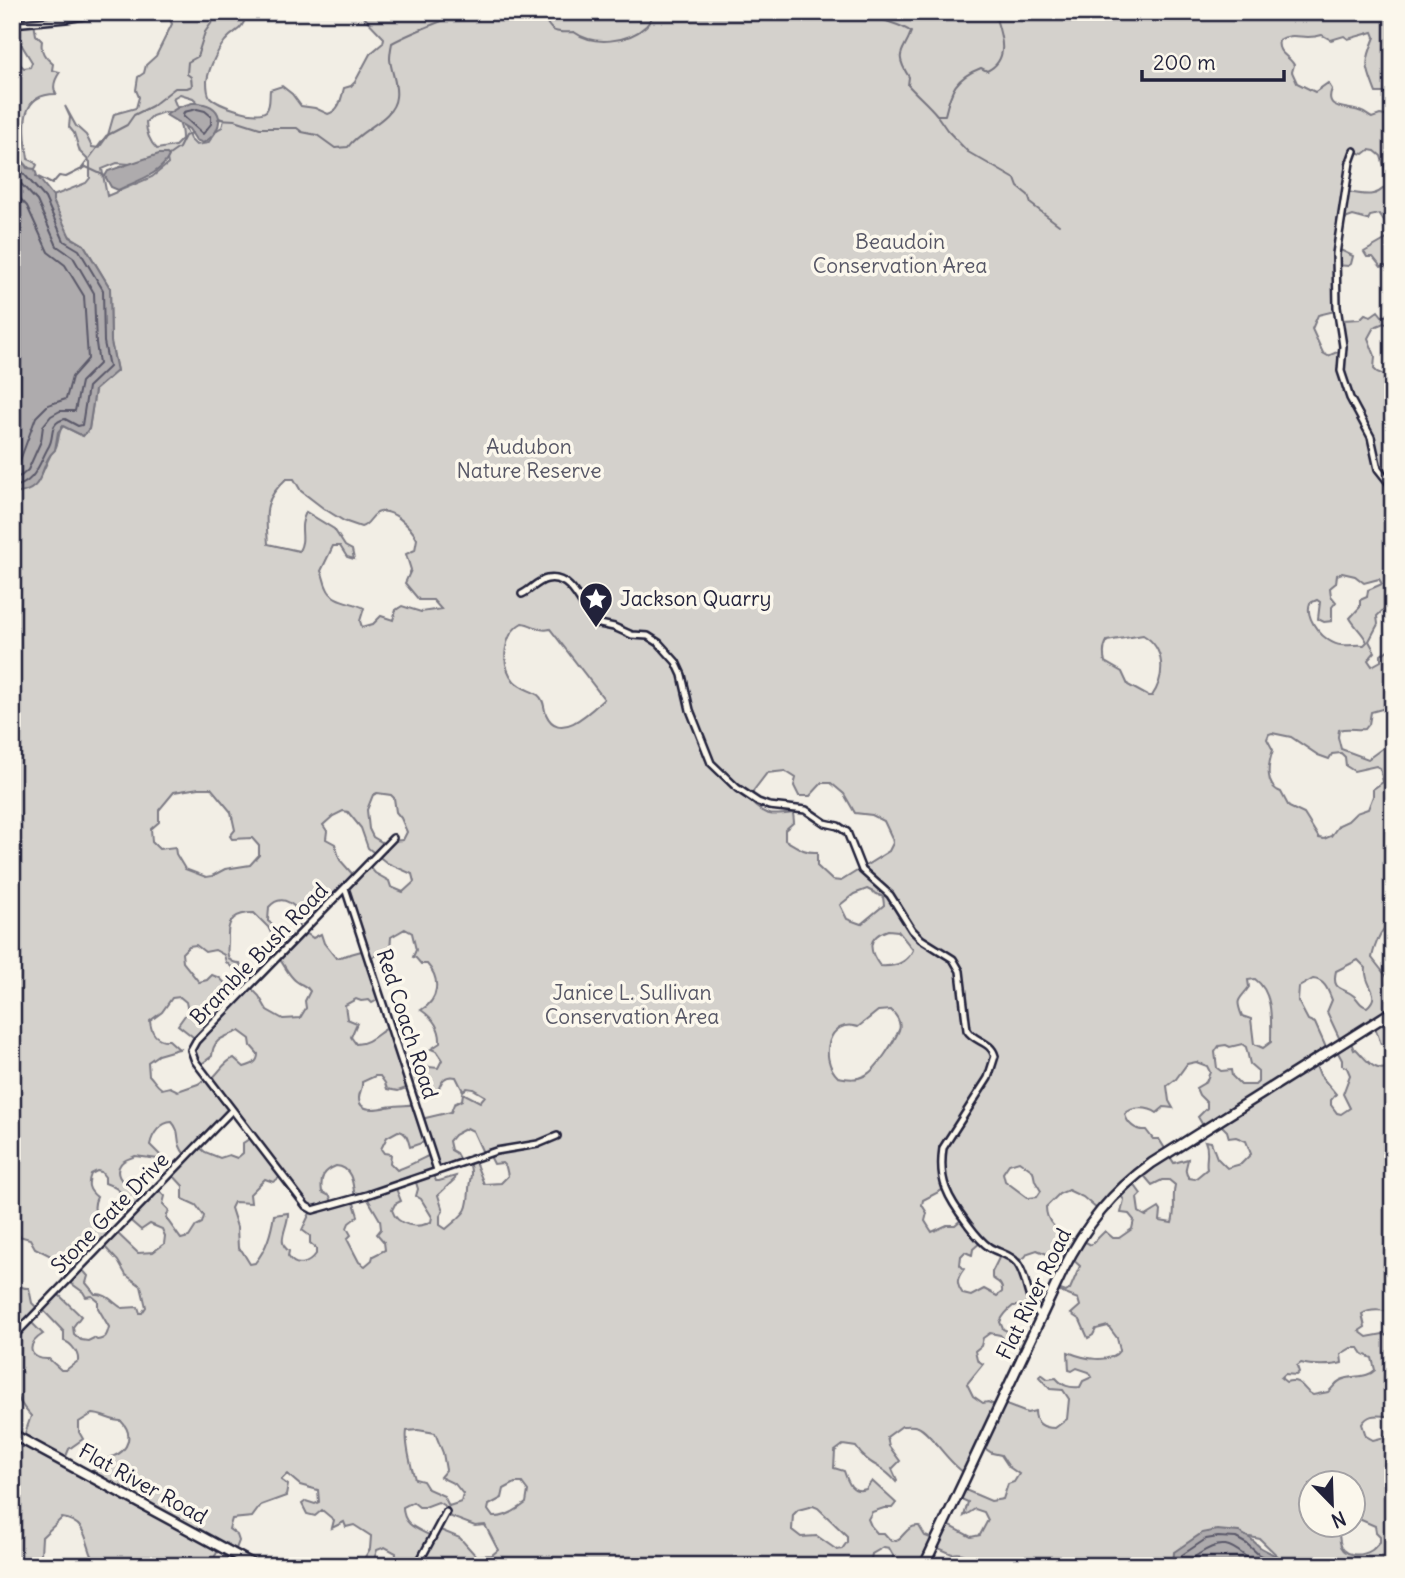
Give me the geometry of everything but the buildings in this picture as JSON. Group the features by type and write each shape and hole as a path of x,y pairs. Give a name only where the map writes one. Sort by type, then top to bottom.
{"main road":[{"name":"Flat River Road","path":"923,1566 1063,1270 1088,1225 1122,1186 1152,1163 1393,1011"},
{"name":"Flat River Road","path":"12,1434 256,1566"}],"street":[{"path":"12,24 107,12"},
{"path":"1354,151 1336,254 1337,307 1343,346 1341,371 1348,394 1371,437 1378,469 1393,488"},
{"path":"522,594 545,579 555,580 574,591 595,623 632,635 648,636 659,643 676,662 682,675 690,710 711,763 737,788 758,802 769,807 806,810 825,823 847,832 862,870 894,900 908,925 921,939 947,954 956,963 960,971 968,1032 988,1045 995,1056 988,1078 943,1148 945,1188 953,1206 983,1242 1008,1255 1018,1265 1032,1306 1041,1317"},
{"name":"Bramble Bush Road","path":"393,838 191,1048 195,1061 306,1206 313,1210 496,1151 538,1144 557,1136"},
{"name":"Red Coach Road","path":"345,888 437,1170"},
{"name":"Stone Gate Drive","path":"12,1338 232,1110"},
{"path":"417,1566 446,1512"}],"green space":[{"path":"167,12 248,12 240,28 225,41 214,60 207,81 210,97 237,110 261,113 269,106 270,90 282,86 301,106 328,114 338,107 344,88 355,82 370,54 383,43 384,38 359,12 1393,12 1393,99 1387,93 1376,93 1370,76 1367,65 1375,37 1373,32 1348,39 1344,36 1331,40 1322,35 1289,36 1279,40 1279,48 1294,65 1292,72 1297,83 1315,92 1328,83 1332,89 1330,96 1334,104 1362,112 1372,118 1386,116 1393,137 1393,274 1386,266 1381,267 1373,257 1367,257 1364,252 1390,237 1388,227 1379,214 1370,216 1368,220 1353,216 1342,220 1338,249 1353,256 1351,264 1337,265 1335,311 1318,315 1312,329 1323,353 1328,356 1342,350 1342,320 1360,319 1365,314 1371,316 1378,311 1382,316 1393,315 1393,326 1384,323 1374,327 1368,338 1375,356 1374,369 1393,379 1393,611 1384,609 1377,616 1378,624 1369,641 1375,652 1368,660 1372,666 1381,661 1381,655 1393,646 1393,706 1371,712 1369,724 1365,729 1339,730 1338,737 1341,749 1368,759 1383,748 1393,749 1393,929 1382,931 1372,958 1387,977 1393,977 1393,1051 1386,1044 1381,1044 1374,1024 1350,1040 1354,1050 1377,1068 1393,1065 1393,1104 1390,1108 1393,1116 1393,1315 1382,1311 1365,1312 1362,1314 1365,1327 1359,1331 1367,1337 1383,1334 1393,1338 1393,1416 1368,1417 1362,1424 1366,1436 1373,1440 1393,1435 1393,1566 1288,1566 1260,1539 1250,1537 1174,1558 1170,1566 1131,1566 1130,1562 1123,1561 1108,1566 970,1566 971,1561 965,1555 952,1554 934,1546 924,1566 892,1566 893,1555 889,1548 884,1547 872,1554 871,1559 875,1566 395,1566 396,1553 385,1547 377,1550 372,1566 365,1566 371,1536 354,1525 346,1527 344,1522 332,1528 334,1520 322,1510 315,1516 307,1514 302,1504 306,1501 315,1504 319,1502 318,1490 300,1485 287,1474 281,1480 288,1485 286,1496 261,1505 252,1517 232,1519 229,1529 237,1535 239,1541 234,1554 220,1547 214,1558 197,1566 98,1566 83,1531 72,1521 62,1518 42,1537 41,1554 47,1566 12,1566 12,1495 20,1489 20,1470 12,1458 12,1438 23,1439 31,1416 18,1398 12,1380 12,1339 21,1330 12,1322 12,1270 19,1285 29,1288 32,1303 39,1310 30,1321 43,1334 32,1347 37,1357 49,1359 61,1370 66,1370 78,1361 74,1349 64,1341 64,1332 42,1309 57,1293 81,1316 73,1327 74,1334 81,1340 102,1339 109,1327 98,1308 98,1301 92,1296 86,1297 68,1281 53,1257 35,1248 30,1239 19,1236 12,1259 12,494 28,490 37,482 56,447 63,426 83,436 89,429 95,390 117,371 111,342 110,288 84,245 68,235 53,201 53,196 86,183 90,178 90,162 80,152 74,133 69,127 70,117 65,106 92,147 99,148 108,135 114,114 136,108 139,97 136,90 138,77 156,56 172,24","holes":["180,94 193,98 209,113 224,120 222,127 208,143 196,145 190,139 173,98","171,112 180,124 182,139 175,146 157,149 147,133 146,122 152,116","1369,150 1375,151 1381,156 1386,186 1372,194 1346,192 1354,152 1364,154","166,154 168,164 152,177 107,196 102,169 117,163 130,164","286,479 294,479 301,491 344,521 361,527 377,513 388,512 394,515 417,539 415,550 406,554 411,570 405,583 419,600 433,600 441,609 421,612 402,606 396,610 393,620 381,616 373,624 362,627 360,621 364,608 330,593 321,571 333,546 340,546 347,557 354,559 352,550 345,546 334,529 306,512 299,551 268,544 269,501","1342,573 1355,576 1364,583 1379,579 1382,584 1368,590 1367,597 1360,600 1360,607 1350,618 1366,639 1364,645 1335,644 1317,630 1310,616 1310,603 1317,600 1320,602 1318,619 1324,622 1332,621 1332,607 1336,602 1331,596 1330,588 1336,583 1337,575","522,623 550,629 604,699 575,722 559,726 546,714 540,697 514,681 507,666 506,650 511,634","1143,635 1150,640 1156,647 1161,663 1160,679 1152,696 1128,685 1122,672 1105,662 1107,641","1269,734 1291,737 1329,759 1332,754 1341,753 1345,757 1346,766 1354,771 1376,766 1380,768 1383,782 1373,789 1368,809 1356,813 1339,825 1331,836 1319,838 1304,814 1289,807 1281,792 1272,785 1269,768 1273,750 1267,739","785,771 796,778 794,786 799,796 810,796 822,783 831,783 844,794 855,813 872,815 884,821 893,843 889,851 841,881 832,880 817,866 817,852 804,850 785,840 785,830 794,822 793,813 765,813 750,801 754,790 767,773","211,788 231,812 235,830 230,836 232,839 252,838 259,846 259,855 250,865 225,869 206,877 185,869 175,847 159,849 152,842 151,829 159,822 159,810 174,792","373,795 391,795 396,812 407,832 403,840 392,841 387,845 373,837 369,829 367,810","343,811 348,812 361,828 368,848 387,863 412,874 414,882 403,892 391,887 389,881 375,873 368,865 355,877 340,860 335,844 326,839 327,831 323,825 333,816","867,889 883,897 884,905 861,924 847,919 840,905 854,894","345,890 365,950 336,958 324,943 321,934 313,938 303,931 293,941 268,921 269,907 272,904 282,900 295,907 292,920 303,930","254,913 268,927 283,951 278,957 293,979 310,991 305,1001 306,1008 300,1018 283,1019 267,1010 249,986 238,997 220,978 212,975 199,982 183,962 182,953 189,946 196,945 205,952 215,950 224,955 226,962 250,984 254,981 241,969 240,963 229,958 228,931 234,918","405,929 412,933 416,950 413,957 421,964 427,964 435,976 436,989 432,1001 421,1010 438,1028 440,1043 431,1049 436,1051 442,1060 438,1068 429,1067 407,1076 389,1027 369,1040 356,1044 351,1037 357,1023 347,1019 345,1005 356,999 369,1000 372,1003 381,998 369,958 390,950 391,937","888,930 898,931 913,950 904,961 880,966 873,955 873,940 881,933","1358,960 1366,968 1373,998 1367,1007 1337,986 1336,971","1255,979 1266,992 1270,1008 1271,1042 1263,1048 1254,1044 1251,1019 1242,1016 1240,1010 1239,1003 1249,987 1248,980","1313,979 1323,983 1332,1000 1327,1012 1342,1044 1336,1049 1342,1065 1350,1075 1343,1094 1350,1108 1341,1114 1331,1105 1336,1094 1320,1075 1315,1062 1328,1052 1315,1023 1308,1020 1298,1001 1299,987","180,997 186,1002 188,1011 178,1025 197,1040 191,1052 199,1066 212,1056 217,1042 239,1031 250,1039 251,1046 258,1054 257,1060 252,1064 244,1067 234,1058 210,1080 207,1078 178,1091 170,1087 162,1089 149,1075 148,1062 158,1055 179,1049 169,1040 155,1035 150,1021 162,1012 172,998","891,1010 900,1024 889,1048 870,1072 849,1079 838,1077 829,1060 830,1041 840,1028 848,1025 858,1027 878,1011","1242,1044 1246,1047 1250,1064 1258,1071 1258,1082 1255,1085 1241,1085 1232,1076 1231,1070 1221,1071 1217,1068 1215,1052 1219,1046","1196,1062 1207,1066 1210,1072 1206,1082 1196,1088 1207,1103 1207,1108 1198,1117 1205,1129 1218,1122 1227,1131 1229,1138 1236,1137 1246,1141 1251,1154 1241,1164 1227,1168 1217,1158 1211,1142 1205,1141 1207,1169 1195,1179 1189,1178 1186,1171 1188,1159 1174,1163 1159,1139 1153,1139 1146,1130 1132,1126 1125,1114 1141,1108 1157,1113 1164,1107 1173,1108 1167,1086 1187,1064","380,1076 387,1089 398,1091 409,1087 414,1097 435,1096 447,1077 456,1077 463,1091 467,1088 473,1089 485,1096 480,1102 463,1093 462,1100 454,1104 451,1112 421,1119 415,1104 365,1108 360,1103 362,1082","232,1111 252,1137 243,1143 243,1153 237,1158 229,1155 220,1158 205,1152 197,1145","172,1122 186,1156 173,1168 150,1145 161,1126","467,1128 473,1131 484,1155 489,1154 494,1164 502,1163 508,1176 501,1183 484,1184 474,1159 469,1161 471,1173 466,1208 446,1229 440,1225 443,1211 438,1195 456,1176 436,1181 433,1173 461,1162 451,1150 449,1141","398,1131 405,1135 410,1147 427,1141 432,1154 397,1170 390,1163 391,1154 384,1153 381,1149 387,1137","135,1156 158,1159 172,1170 171,1173 183,1186 183,1199 196,1205 204,1216 202,1223 196,1226 189,1237 181,1239 166,1218 169,1210 163,1204 165,1196 157,1188 147,1197 120,1178 118,1169 121,1163","1019,1161 1033,1171 1041,1191 1037,1197 1028,1198 1005,1181 1003,1173 1009,1164","336,1166 346,1170 351,1178 355,1199 366,1196 380,1220 381,1229 377,1234 384,1242 385,1250 373,1256 365,1266 359,1262 347,1239 351,1235 347,1228 349,1223 358,1216 353,1200 333,1206 330,1196 322,1192 325,1173","101,1172 105,1183 121,1193 123,1201 118,1210 141,1230 150,1224 162,1229 164,1244 153,1252 138,1253 115,1231 110,1234 97,1217 97,1197 89,1184 91,1174","1141,1172 1152,1185 1162,1180 1169,1180 1175,1185 1172,1223 1160,1221 1159,1208 1146,1216 1139,1212 1137,1198 1141,1194 1131,1180","282,1176 311,1211 302,1230 310,1236 310,1243 316,1248 316,1254 302,1264 291,1260 283,1243 288,1213 274,1215 265,1246 255,1263 250,1264 238,1248 237,1227 231,1208 234,1202 251,1203 250,1194 265,1179 273,1182","415,1179 418,1189 416,1196 421,1199 432,1217 431,1222 408,1225 398,1220 392,1210 395,1204 401,1201 395,1186","944,1189 962,1219 955,1225 947,1225 932,1232 925,1221 927,1213 922,1205 923,1200","1068,1190 1083,1197 1098,1210 1118,1192 1124,1200 1121,1213 1129,1214 1134,1220 1132,1229 1119,1238 1113,1238 1105,1231 1091,1245 1080,1239 1077,1242 1049,1220 1046,1207 1059,1194","981,1242 1001,1254 992,1272 992,1278 1001,1285 1002,1292 997,1296 984,1289 971,1296 963,1294 958,1284 964,1269 960,1265 961,1256 965,1252 972,1255 973,1249","103,1245 118,1261 126,1275 141,1286 146,1307 142,1313 138,1307 122,1308 106,1297 95,1294 86,1283 88,1276 81,1268","1037,1250 1066,1262 1071,1258 1080,1266 1070,1289 1066,1292 1055,1290 1078,1299 1080,1306 1071,1314 1080,1320 1088,1338 1096,1329 1108,1326 1117,1338 1120,1350 1103,1359 1068,1352 1069,1370 1077,1368 1089,1372 1092,1377 1083,1381 1080,1387 1066,1386 1056,1378 1048,1379 1041,1374 1039,1377 1050,1389 1063,1390 1069,1399 1067,1419 1055,1428 1040,1424 1035,1411 1027,1413 1001,1403 999,1407 988,1402 983,1403 973,1396 967,1384 983,1364 977,1360 975,1351 981,1346 983,1338 990,1333 1000,1335 1007,1342 1025,1350 1029,1342 1003,1329 1000,1322 1013,1306 1030,1302 1016,1262","1351,1348 1359,1348 1363,1354 1372,1358 1375,1370 1341,1380 1328,1392 1313,1395 1297,1382 1286,1382 1281,1378 1285,1374 1296,1375 1299,1372 1297,1366 1301,1363 1342,1363 1341,1354","92,1414 121,1421 127,1431 128,1442 122,1451 99,1463 91,1475 64,1461 69,1449 83,1439 79,1432 79,1422","902,1426 914,1426 923,1430 952,1463 966,1474 981,1446 1001,1455 1009,1467 1019,1474 1014,1482 1008,1484 1003,1499 991,1501 963,1489 957,1497 968,1502 964,1516 975,1509 984,1512 988,1520 980,1535 971,1537 945,1523 936,1540 925,1536 919,1526 914,1526 899,1539 891,1541 884,1533 877,1533 868,1519 872,1512 892,1508 896,1503 872,1481 866,1489 854,1489 844,1471 834,1468 835,1451 843,1445 856,1447 896,1482 892,1469 900,1461 889,1446 887,1437","407,1431 435,1433 446,1470 440,1477 455,1484 463,1494 461,1502 449,1506 444,1496 428,1489 423,1481 415,1479","515,1483 522,1483 528,1491 526,1503 511,1513 493,1517 488,1510 489,1505 502,1498 504,1489","413,1502 419,1507 438,1502 448,1508 446,1515 475,1526 485,1525 498,1550 492,1555 476,1556 460,1538 438,1529 433,1537 409,1523 403,1507","813,1506 847,1536 847,1542 842,1549 837,1550 817,1536 801,1537 792,1530 793,1515 798,1510"]},
{"path":"34,23 44,54 53,64 52,70 60,72 55,83 56,94 34,100 26,117 28,159 37,165 35,169 30,169 22,160 12,158 12,57 24,68 30,67 32,62 21,44 17,44 12,55 12,25"}],"water":[{"path":"192,103 211,107 219,117 216,131 203,143 196,140 189,129 166,115"},
{"path":"159,154 169,156 160,168 118,190 111,187 105,176 108,171"},
{"path":"12,158 22,160 27,168 35,169 37,176 53,196 70,237 84,245 110,288 111,342 117,371 95,390 89,429 83,436 63,426 58,432 55,450 37,483 24,492 12,494"},
{"path":"1217,1530 1239,1532 1286,1561 1288,1566 1173,1566 1174,1552 1202,1533"}],"waterway":[{"path":"82,168 106,136 127,125 134,115 152,106 175,88 192,86 191,77 187,74 188,62 197,57 205,32 215,18 215,12"},
{"path":"218,119 235,120 260,128 297,128 302,132 317,135 335,148 348,147 383,118 394,105 396,92 390,59 392,43 464,12"},
{"path":"542,12 550,28 574,32 600,41 620,39 639,32 656,12"},
{"path":"797,13 803,18 809,14 829,12"},
{"path":"838,12 843,18 858,12"},
{"path":"870,12 911,32 901,53 904,69 909,77 908,85 937,115 945,115 952,92 965,76 981,68 987,71 999,60 1002,44 994,12"},
{"path":"938,117 968,152 1015,179 1018,187 1028,195 1031,204 1059,225"},
{"path":"169,155 179,148 185,136 192,133"},
{"path":"36,176 52,184 59,176 66,177 86,167 105,176"}],"place":[{"name":"Jackson Quarry","path":"596,629"}],"park label":[{"name":"Beaudoin Conservation Area","path":"900,254"},
{"name":"Audubon Nature Reserve","path":"529,459"},
{"name":"Janice L. Sullivan Conservation Area","path":"632,1005"}]}
